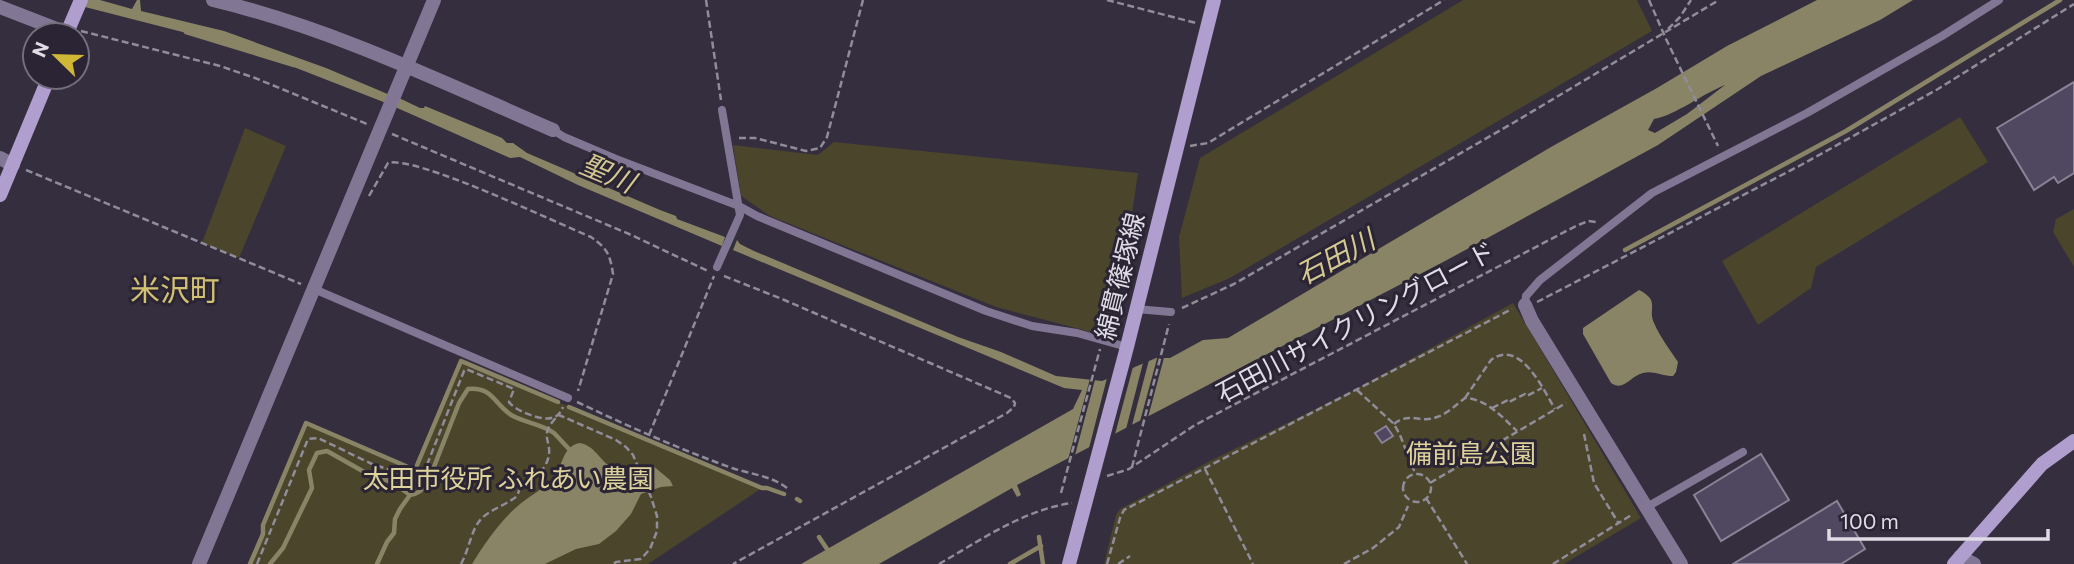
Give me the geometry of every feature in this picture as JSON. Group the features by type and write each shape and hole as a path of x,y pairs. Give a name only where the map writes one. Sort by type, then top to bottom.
{"main road":[{"path":"73,21 82,0"},
{"name":"綿貫篠塚線","path":"1069,564 1100,474 1125,351 1214,0"},
{"path":"0,195 6,161 42,91"},
{"path":"1957,560 2042,464 2074,441"}],"street":[{"path":"214,0 242,3 333,37 405,71 553,130"},
{"path":"199,564 434,0"},
{"path":"0,8 38,21"},
{"path":"1525,305 1642,509 1681,564"},
{"path":"1957,560 1974,564"}],"lane":[{"path":"1525,305 1526,296 1540,280 1652,193 1808,113 1999,0"},
{"path":"716,271 739,211 722,110"},
{"path":"553,130 739,211 986,311 1032,326 1077,333 1125,351"},
{"path":"314,289 568,398"},
{"path":"1136,309 1170,316"},
{"path":"1642,509 1743,452"}],"path":[{"path":"706,0 722,110"},
{"path":"728,140 755,138 806,151 820,148 827,137 863,0"},
{"path":"1107,0 1208,26"},
{"path":"1178,143 1192,146 1208,143 1444,0"},
{"path":"1649,0 1716,143"},
{"path":"1663,33 1680,18 1691,0"},
{"path":"1132,467 1170,316 1234,284 1719,0"},
{"path":"1107,564 1119,518 1124,510 1824,153 1938,89 2074,4"},
{"path":"91,34 220,66 381,128 1011,398 1015,403 1007,413 733,564"},
{"path":"6,161 314,289"},
{"path":"368,197 388,163 402,162 444,174 591,237 601,244 610,256 613,274 575,401 649,435 734,468 774,480 787,488"},
{"name":"石田川サイクリングロード","path":"1100,474 1132,467 1195,425 1576,226 1588,221 1601,222"},
{"path":"649,435 716,271"},
{"path":"1061,494 1100,349"},
{"path":"1394,424 1407,417 1437,418 1465,398 1491,360 1504,354 1514,355 1524,363 1555,410"},
{"path":"257,564 308,439 318,438 372,464 421,480 466,369 514,389 509,402 520,411 548,419 559,415 626,447 637,464 651,497 657,516 657,531 650,549 641,559 613,564"},
{"path":"1492,408 1542,388"},
{"path":"1357,390 1394,424 1415,473"},
{"path":"461,564 468,552 472,534 483,517 516,497 523,484 542,471 547,463 548,426 559,415 568,398"},
{"path":"1465,398 1476,398 1492,408 1517,432"},
{"path":"1430,483 1567,402"},
{"path":"1584,432 1594,483 1619,524"},
{"path":"1205,469 1253,564"},
{"path":"1415,473 1425,476 1430,483 1430,492 1426,498 1415,502 1410,501 1402,489 1405,480 1415,473"},
{"path":"1426,498 1467,564"},
{"path":"939,564 1021,517 1061,504"},
{"path":"1344,564 1373,548 1399,527 1408,506"},
{"path":"1553,564 1642,509"},
{"path":"1118,564 1130,556"}],"green space":[{"path":"1463,0 1637,0 1652,31 1230,278 1182,298 1179,237 1200,158"},
{"path":"1960,117 1988,162 1816,267 1811,288 1758,325 1722,261"},
{"path":"245,128 286,146 239,258 202,243"},
{"path":"834,142 1138,173 1116,323 1102,331 1102,335 996,307 770,216 741,196 733,145 818,155"},
{"path":"2074,209 2074,267 2053,232 2056,219"},
{"name":"備前島公園","path":"1513,303 1641,518 1564,564 1104,564 1116,515 1120,509 1354,390"},
{"name":"太田市役所 ふれあい農園","path":"461,361 762,488 648,564 250,564 263,534 263,525 306,423 415,470"}],"shaded area":[{"path":"88,0 100,0 132,9 137,0 140,0 141,11 224,31 326,68 390,95 386,103 245,48 85,7"},
{"path":"1817,0 1913,0 1880,20 1761,76 1658,145 1447,260 1017,485 1021,495 1017,497 1012,488 879,564 801,564 1073,409 1082,390 1064,388 733,250 737,240 754,251 1056,376 1102,381 1156,358 1170,358 1203,340 1228,338 1727,46","holes":["1725,85 1687,114 1655,133 1648,130 1654,119"]},
{"path":"399,98 502,138 527,153 676,216 677,219 725,237 722,246 578,185 520,157 510,158 395,107"},
{"path":"1639,290 1650,298 1654,323 1678,362 1673,376 1643,373 1620,386 1611,383 1583,334 1583,328"},
{"path":"579,443 590,448 608,465 619,471 652,465 670,480 673,486 641,494 631,514 616,531 599,544 576,549 545,564 472,564 506,517 550,481 569,448"}],"pier":[{"path":"1165,354 1147,421 1139,425 1158,355"},
{"path":"1150,356 1131,429 1125,433 1144,359"},
{"path":"1134,363 1114,438 1088,452 1108,374"},
{"path":"1091,375 1096,376 1074,459 1067,463"}],"building":[{"path":"2074,82 2074,173 2058,183 2054,177 2034,190 1997,128"},
{"path":"1386,426 1393,436 1382,443 1375,433"},
{"path":"1761,454 1789,500 1721,541 1694,495"},
{"path":"1837,501 1865,549 1841,564 1733,564"}],"waterway":[{"path":"1625,250 1846,131 2060,0"},
{"name":"聖川","path":"186,32 294,65"},
{"path":"250,564 263,534 263,525 306,423 415,470 461,361 558,402"},
{"path":"270,564 283,548 312,488 309,470 317,453 327,451 366,473 392,482 410,495 416,494 428,482 459,403 468,389 483,391 513,416 554,433 569,449"},
{"path":"569,407 762,488 784,494"},
{"path":"377,564 394,533 395,519 410,495"},
{"path":"819,537 837,564"},
{"path":"1039,537 1043,564"},
{"path":"1010,564 1041,546"}],"district":[{"name":"米沢町","path":"175,288"}],"water label":[{"name":"石田川","path":"1335,256"}]}
